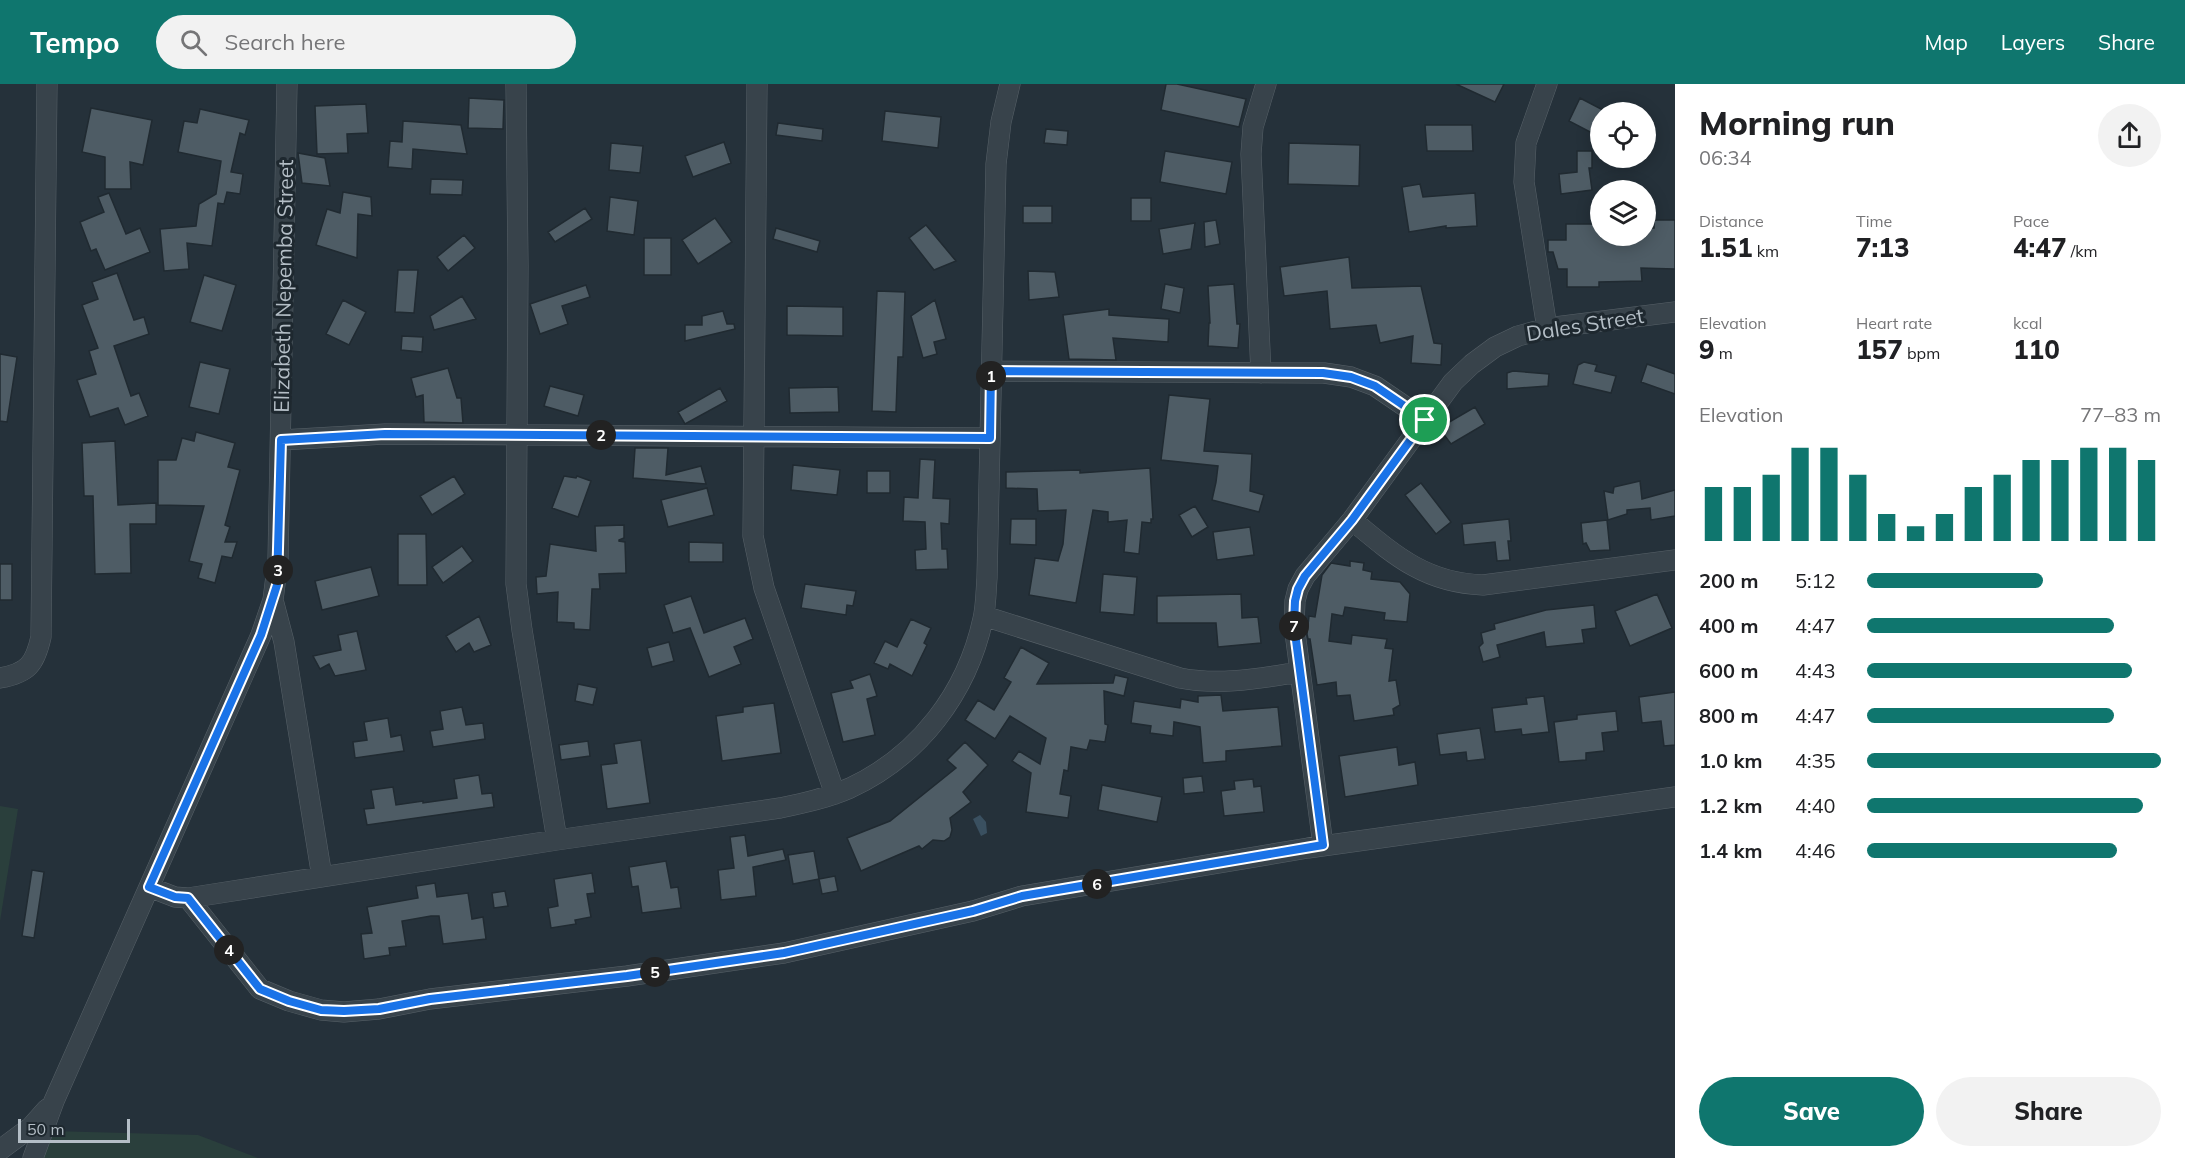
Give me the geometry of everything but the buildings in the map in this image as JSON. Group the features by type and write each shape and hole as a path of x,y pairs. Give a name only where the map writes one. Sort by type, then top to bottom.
{"street":[{"path":"0,678 16,675 29,667 37,654 41,637 47,84"},
{"name":"Elizabeth Nepemba Street","path":"33,1158 54,1101 257,646 273,600 278,560 287,84"},
{"path":"516,84 519,266 516,584 557,840"},
{"path":"757,84 753,536 764,588 835,794"},
{"path":"149,887 175,897 188,898 557,840 780,808 815,801 850,788 884,769 913,746 940,716 958,688 975,652 984,616 996,164 1001,122 1010,84"},
{"path":"1261,373 1251,154 1253,127 1266,84"},
{"path":"1547,84 1526,143 1524,182 1547,328"},
{"name":"Dales Street","path":"1323,845 1293,614 1298,589 1305,576 1352,520 1453,382 1472,364 1502,343 1547,328 1675,312"},
{"path":"991,371 1323,373 1351,377 1375,386 1425,420"},
{"path":"281,440 385,434 990,438"},
{"path":"1352,520 1388,550 1419,571 1462,584 1483,585 1675,560"},
{"path":"273,600 284,642 322,877"},
{"path":"984,616 1180,678 1203,682 1225,682 1300,672"},
{"path":"188,898 260,989 289,1001 321,1010 379,1009 430,999 627,976 784,953 973,911 1022,896 1323,845 1675,797"},
{"path":"0,1150 31,1127 54,1101"}],"green space":[{"path":"0,806 18,809 0,921"},
{"path":"51,1131 198,1135 258,1158 40,1158"}],"water":[{"path":"980,815 986,822 987,833 981,836 973,819"}],"route":[{"path":"991,371 1323,373 1351,377 1375,386 1425,420 1352,520 1305,576 1295,601 1294,625 1323,845 1022,896 973,911 784,953 627,976 430,999 379,1009 344,1011 321,1010 289,1001 260,989 188,898 175,897 149,887 261,635 273,600 277,585 281,440 385,434 990,438 991,371"}]}
